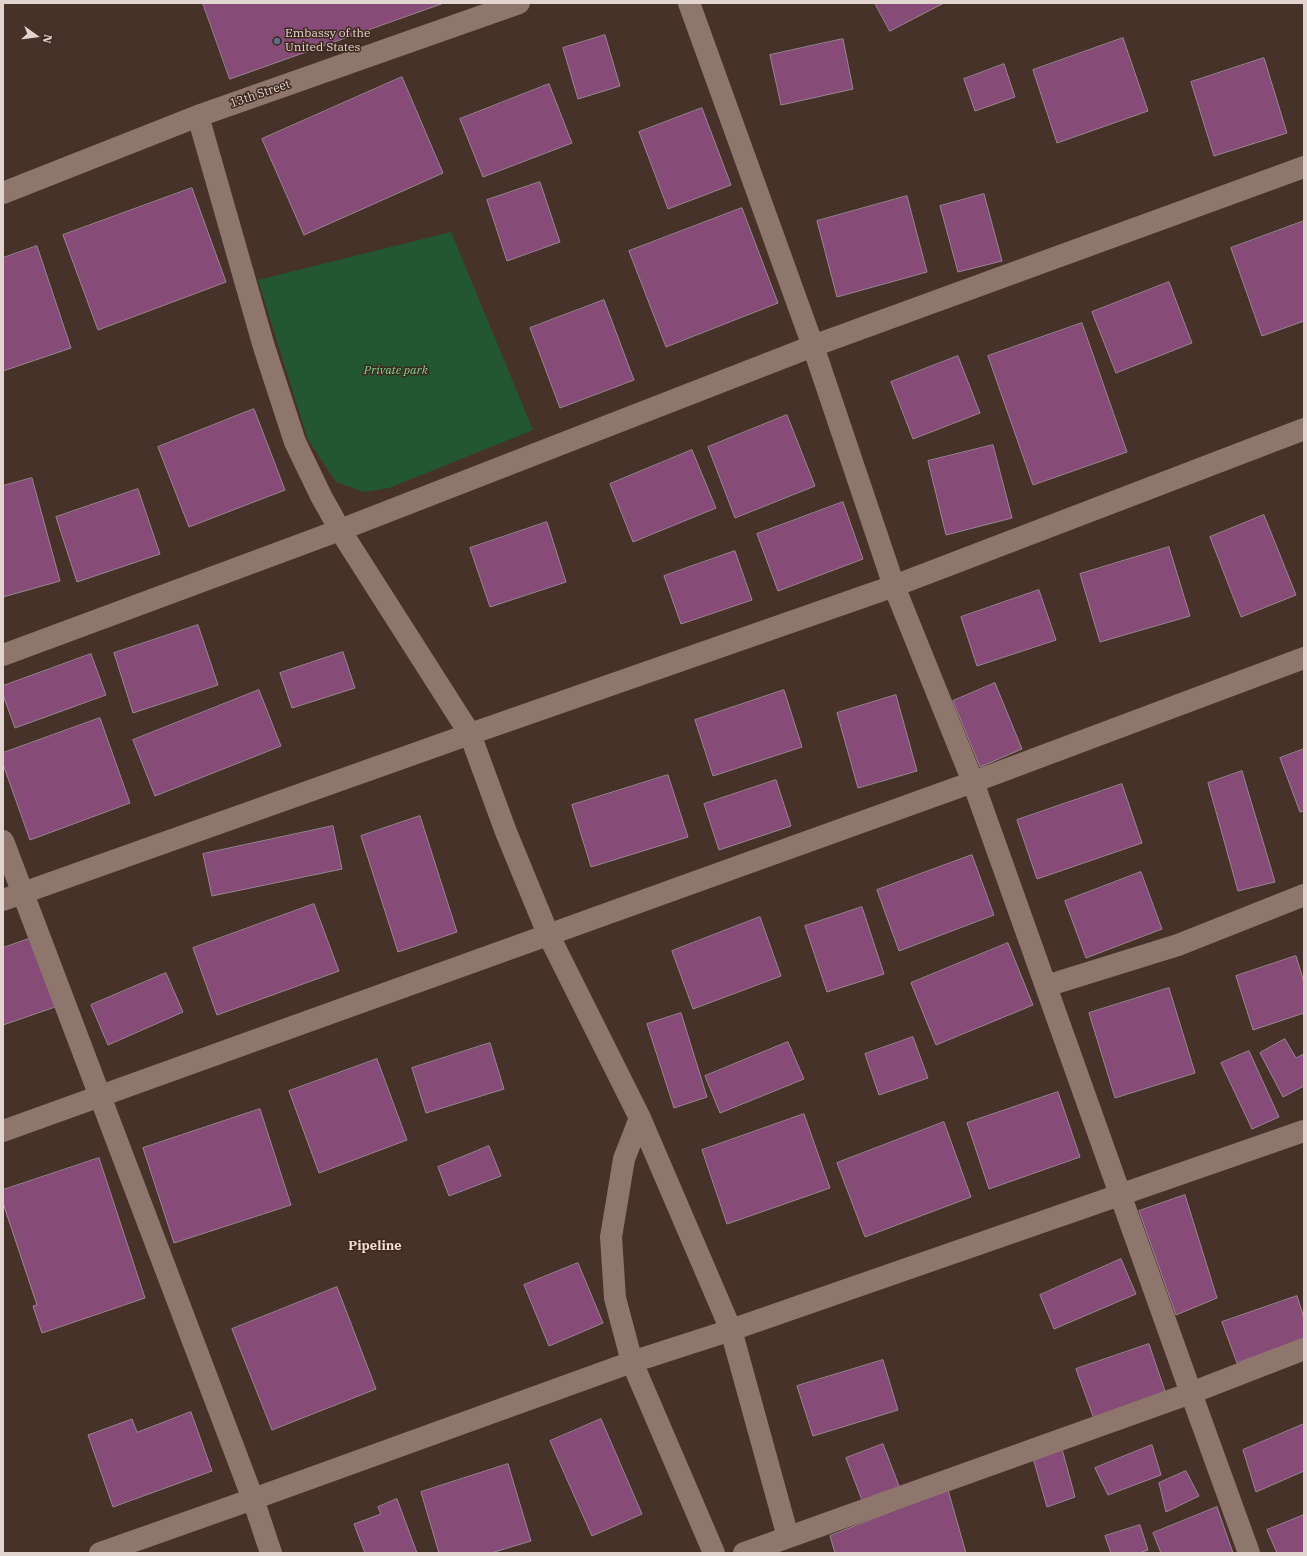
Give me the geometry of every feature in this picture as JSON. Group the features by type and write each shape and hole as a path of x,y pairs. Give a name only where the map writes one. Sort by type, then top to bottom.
{"street":[{"name":"13th Street","path":"3,193 198,116 519,3"},
{"path":"689,3 813,346 894,586 972,782 1191,1393 1250,1553"},
{"path":"198,116 264,347 295,442 321,496 340,530 470,734 506,832 548,934 640,1118 731,1330 788,1537"},
{"path":"3,655 340,530 813,346 1304,167"},
{"path":"13,897 147,848 894,586 1304,429"},
{"path":"3,1131 972,782 1304,658"},
{"path":"3,842 13,897 99,1096 253,1500 271,1553"},
{"path":"1046,986 1178,944 1304,895"},
{"path":"640,1118 624,1159 611,1237 616,1298 632,1362 714,1553"},
{"path":"100,1553 253,1500 632,1362 731,1330 1304,1131"},
{"path":"744,1553 1191,1393 1304,1349"}],"green space":[{"name":"Private park","path":"451,232 533,430 389,488 364,492 336,482 308,440 258,280"}],"building":[{"name":"Embassy of the United States","path":"203,3 444,3 230,79"},
{"path":"875,3 944,3 890,31"},
{"path":"605,35 620,86 578,99 563,48"},
{"path":"1123,38 1148,111 1057,143 1033,70"},
{"path":"843,39 853,89 781,105 770,55"},
{"path":"1264,58 1287,133 1214,156 1191,82"},
{"path":"1004,64 1015,97 975,111 964,79"},
{"path":"402,77 443,173 304,235 262,139"},
{"path":"549,84 572,143 483,177 460,119"},
{"path":"702,108 731,185 668,209 639,132"},
{"path":"540,182 560,242 507,261 487,200"},
{"path":"192,188 226,282 98,330 63,235"},
{"path":"984,194 1002,261 958,272 940,206"},
{"path":"907,196 927,272 837,297 817,221"},
{"path":"742,208 778,303 666,347 629,251"},
{"path":"1304,221 1304,321 1262,336 1231,248"},
{"path":"37,246 71,348 3,371 3,258"},
{"path":"1169,282 1192,343 1116,373 1092,312"},
{"path":"604,300 634,380 560,408 530,328"},
{"path":"1082,323 1127,452 1033,485 988,356"},
{"path":"958,356 980,413 913,439 891,382"},
{"path":"254,409 285,490 189,527 158,447"},
{"path":"787,415 815,486 735,518 708,447"},
{"path":"993,445 1012,518 946,535 928,461"},
{"path":"692,450 716,508 633,542 610,484"},
{"path":"32,478 60,581 3,597 3,486"},
{"path":"138,489 160,554 77,582 56,517"},
{"path":"843,502 863,559 778,591 757,534"},
{"path":"1264,515 1296,595 1241,617 1210,537"},
{"path":"547,522 566,582 490,607 470,548"},
{"path":"1169,547 1190,616 1100,642 1080,574"},
{"path":"735,551 752,600 681,624 664,576"},
{"path":"1039,590 1056,640 977,666 961,617"},
{"path":"198,625 218,685 133,713 114,653"},
{"path":"343,652 355,688 292,708 280,673"},
{"path":"91,654 106,695 15,728 3,695 3,686"},
{"path":"995,683 1022,749 980,767 953,701"},
{"path":"259,690 281,746 155,796 133,740"},
{"path":"784,690 802,747 713,776 695,720"},
{"path":"896,695 917,771 858,788 837,713"},
{"path":"100,718 130,803 30,840 3,764 3,753"},
{"path":"1304,749 1304,811 1300,812 1280,758"},
{"path":"1242,771 1275,882 1238,891 1208,783"},
{"path":"668,775 688,837 591,867 572,805"},
{"path":"776,780 791,826 719,850 704,804"},
{"path":"1122,784 1142,843 1037,879 1017,820"},
{"path":"420,816 457,932 398,952 361,836"},
{"path":"333,826 342,869 212,896 203,854"},
{"path":"972,855 994,915 899,951 877,890"},
{"path":"1141,872 1162,929 1086,958 1065,901"},
{"path":"314,904 339,971 217,1015 193,948"},
{"path":"862,907 884,974 827,992 805,926"},
{"path":"760,917 781,976 693,1009 672,951"},
{"path":"37,936 61,1005 3,1025 3,948"},
{"path":"1008,943 1033,1005 936,1045 911,983"},
{"path":"1296,956 1304,982 1304,1013 1253,1030 1236,976"},
{"path":"166,973 183,1012 108,1045 91,1005"},
{"path":"1169,988 1195,1073 1115,1098 1089,1013"},
{"path":"681,1013 707,1097 674,1108 647,1024"},
{"path":"913,1037 928,1078 879,1095 865,1054"},
{"path":"1285,1039 1296,1058 1304,1054 1304,1086 1283,1097 1260,1053"},
{"path":"788,1042 804,1079 720,1113 705,1076"},
{"path":"490,1043 504,1089 426,1113 412,1068"},
{"path":"1249,1051 1279,1117 1252,1129 1221,1063"},
{"path":"377,1059 407,1140 319,1173 289,1091"},
{"path":"1058,1092 1080,1157 989,1189 967,1123"},
{"path":"260,1109 291,1205 174,1243 143,1148"},
{"path":"804,1114 830,1188 727,1224 702,1150"},
{"path":"944,1122 971,1197 865,1237 837,1163"},
{"path":"489,1146 501,1176 449,1196 438,1167"},
{"path":"99,1158 145,1298 42,1333 33,1306 37,1305 3,1203 3,1190"},
{"path":"1185,1195 1217,1298 1176,1315 1139,1211"},
{"path":"1121,1259 1136,1294 1054,1329 1040,1295"},
{"path":"578,1263 603,1323 549,1346 524,1285"},
{"path":"337,1287 376,1389 272,1430 232,1329"},
{"path":"1297,1296 1304,1318 1304,1338 1237,1363 1222,1322"},
{"path":"1149,1344 1166,1394 1094,1419 1076,1369"},
{"path":"883,1360 898,1410 813,1436 797,1386"},
{"path":"191,1412 212,1471 113,1507 88,1435 132,1419 137,1432"},
{"path":"601,1419 642,1514 592,1536 550,1441"},
{"path":"1304,1424 1304,1471 1256,1492 1243,1450"},
{"path":"883,1444 902,1494 865,1508 846,1458"},
{"path":"1152,1445 1161,1475 1108,1495 1095,1468"},
{"path":"1062,1449 1075,1497 1047,1507 1033,1458"},
{"path":"508,1464 531,1541 491,1553 439,1553 421,1492"},
{"path":"1186,1471 1199,1496 1166,1512 1159,1483"},
{"path":"948,1490 966,1553 835,1553 830,1536"},
{"path":"397,1499 417,1553 365,1553 354,1524 381,1514 378,1507"},
{"path":"1217,1507 1233,1553 1161,1553 1153,1533"},
{"path":"1304,1515 1304,1553 1277,1553 1267,1530"},
{"path":"1140,1525 1148,1550 1139,1553 1111,1553 1105,1536"}],"place":[{"name":"Embassy of the United States","path":"277,41"}],"district":[{"name":"Pipeline","path":"375,1246"}]}
